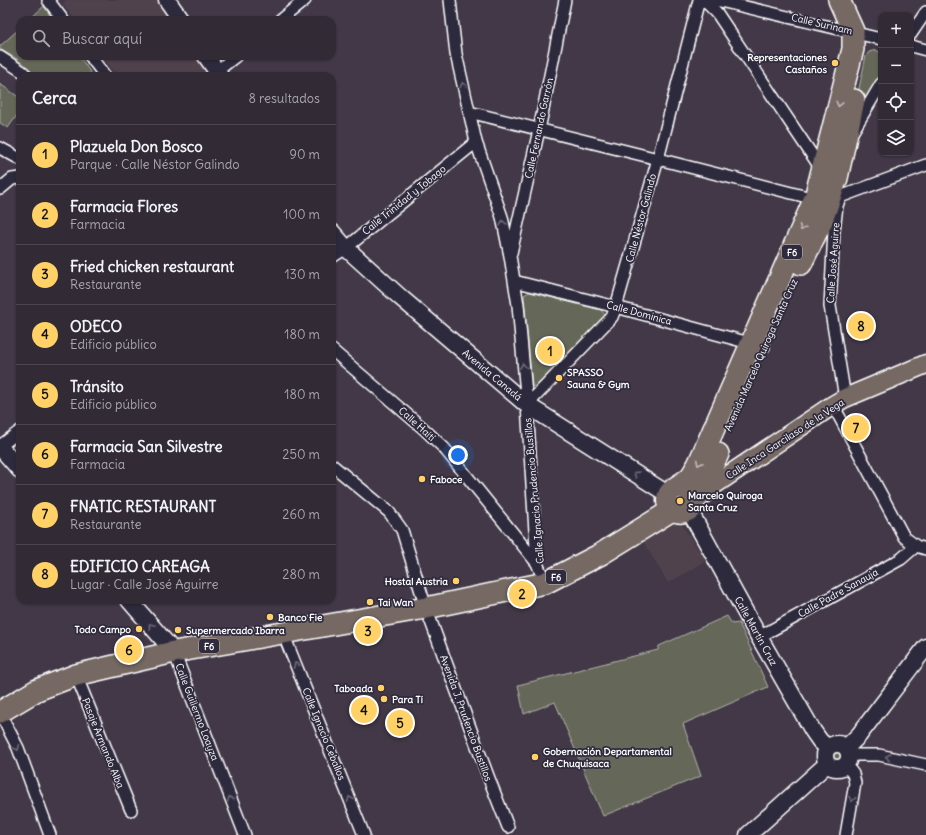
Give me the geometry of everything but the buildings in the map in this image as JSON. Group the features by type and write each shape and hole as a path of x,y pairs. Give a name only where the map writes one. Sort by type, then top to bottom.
{"highway":[{"name":"Avenida Marcelo Quiroga Santa Cruz","path":"839,0 867,35"},
{"name":"Avenida Marcelo Quiroga Santa Cruz","path":"688,497 690,478 698,465 758,345 837,178 867,35 864,22 854,0"},
{"name":"Avenida Marcelo Quiroga Santa Cruz","path":"827,200 822,170 853,49 867,35"},
{"name":"F6","path":"0,712 37,690 76,675 174,652 426,608 545,583 601,554 688,497"}],"main road":[{"path":"167,0 178,16"},
{"path":"209,60 218,72"},
{"name":"Avenida Canadá","path":"336,237 346,248 400,297 527,405 688,497"},
{"name":"Calle Inca Garcilaso de la Vega","path":"688,497 839,402 926,364"},
{"path":"0,446 16,465"},
{"name":"Calle Martín Cruz","path":"688,497 759,637 820,741 827,756"},
{"name":"Calle Guillermo Loayza","path":"132,604 174,652"},
{"path":"827,756 832,768 840,769 859,735 926,647"},
{"path":"748,835 827,756 835,744 839,744 848,756"}],"street":[{"path":"285,16 305,0"},
{"name":"Calle Ignacio Prudencio Bustillos","path":"450,0 456,54 476,142 502,217 518,305 527,405 537,563 545,583"},
{"name":"Calle Fernando Garrón","path":"510,256 539,130 565,0"},
{"name":"Calle Néstor Galindo","path":"527,405 612,317 658,158 699,0"},
{"path":"704,0 717,13 822,170"},
{"path":"717,13 724,1"},
{"name":"Calle Surinam","path":"724,1 867,35"},
{"path":"54,2 61,16"},
{"path":"914,30 926,12"},
{"path":"914,47 926,50"},
{"path":"0,57 23,72"},
{"path":"93,60 102,72"},
{"path":"221,72 232,60"},
{"path":"843,151 878,89"},
{"path":"469,112 827,200 926,165"},
{"name":"Calle Trinidad y Tobago","path":"336,254 346,248 476,142"},
{"path":"0,148 16,157"},
{"path":"0,189 12,179 16,178"},
{"name":"Calle José Aguirre","path":"827,200 837,206 830,306 839,402 904,537 921,548"},
{"name":"Calle Dominica","path":"514,281 758,345"},
{"name":"Calle Haití","path":"336,353 444,448 537,563"},
{"path":"0,446 16,434"},
{"name":"Avenida J. Prudencio Bustillos","path":"336,468 389,512 402,530 426,608 508,827"},
{"name":"Calle Padre Sanauja","path":"759,637 921,548"},
{"name":"Calle Ignacio Ceballos","path":"283,633 364,835"},
{"name":"Calle Guillermo Loayza","path":"174,652 245,835"},
{"name":"Pasaje Armando Alba","path":"76,675 131,810"},
{"path":"0,712 18,748 50,835"},
{"path":"846,835 855,783 848,756 879,755 926,765"}],"shaded area":[{"path":"66,0 160,0 171,16 72,16 63,4"},
{"path":"105,60 201,60 210,72 114,72"},
{"path":"667,521 680,522 706,561 668,583 641,538"}],"green space":[{"path":"44,6 50,16 33,16"},
{"path":"16,32 16,58 0,49 0,46"},
{"path":"876,50 878,51 878,77 855,127 851,125 866,56 869,52"},
{"path":"18,60 82,60 90,72 29,72"},
{"path":"0,84 16,95 16,117 8,128 0,123"},
{"path":"529,292 601,310 606,316 536,387 532,386 524,295"},
{"path":"727,616 732,624 739,623 768,687 683,724 701,776 603,816 555,702 524,714 518,685 658,650 659,646"},
{"path":"833,749 839,749 843,753 843,759 839,763 833,763 829,759 829,753"}],"place":[{"name":"Representaciones Castaños","path":"835,63"},
{"name":"EDIFICIO CAREAGA","path":"861,326"},
{"name":"Plazuela Don Bosco","path":"550,351"},
{"name":"SPASSO Sauna & Gym","path":"559,378"},
{"name":"FNATIC RESTAURANT","path":"856,428"},
{"name":"Faboce","path":"422,479"},
{"name":"Marcelo Quiroga Santa Cruz","path":"680,501"},
{"name":"Hostal Austria","path":"456,581"},
{"name":"Farmacia Flores","path":"522,594"},
{"name":"Tai Wan","path":"370,602"},
{"name":"Banco Fie","path":"270,617"},
{"name":"Todo Campo","path":"139,629"},
{"name":"Supermercado Ibarra","path":"178,630"},
{"name":"Fried chicken restaurant","path":"368,631"},
{"name":"Farmacia San Silvestre","path":"129,650"},
{"name":"Taboada","path":"381,688"},
{"name":"Para Tí","path":"384,699"},
{"name":"ODECO","path":"364,710"},
{"name":"Tránsito","path":"400,723"},
{"name":"Gobernación Departamental de Chuquisaca","path":"535,757"}]}
